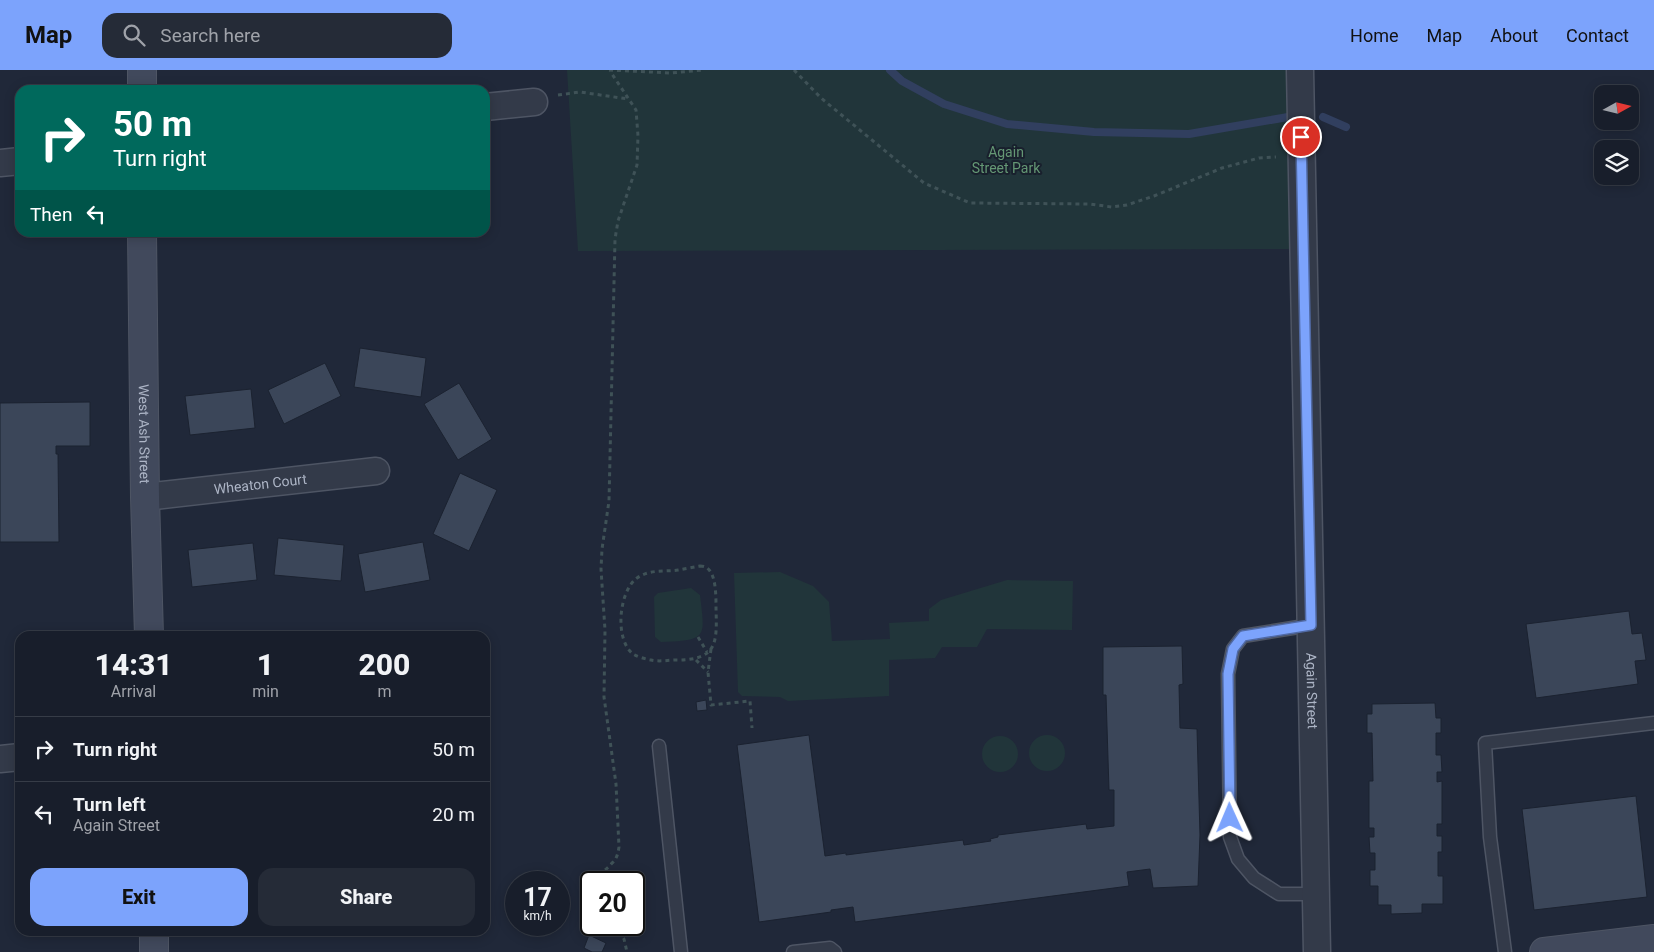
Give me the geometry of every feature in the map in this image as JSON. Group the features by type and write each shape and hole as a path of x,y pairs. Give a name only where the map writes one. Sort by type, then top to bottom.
{"street":[{"path":"142,70 142,85"},
{"name":"Again Street","path":"1300,70 1317,952"},
{"path":"490,106 534,102"},
{"path":"0,163 15,162"},
{"name":"West Ash Street","path":"142,237 148,631"},
{"name":"Wheaton Court","path":"145,497 376,471"},
{"path":"0,759 15,758"},
{"path":"154,936 154,952"},
{"path":"1544,952 1654,939"}],"lane":[{"path":"1311,625 1243,636 1233,649 1228,674 1230,837 1238,859 1254,878 1279,894 1316,894"},
{"path":"1505,952 1490,837 1485,743 1654,723"},
{"path":"659,746 681,952"},
{"path":"792,952 830,948 835,952"}],"path":[{"path":"609,70 671,73 703,70"},
{"path":"603,871 612,864 617,856 619,847 616,784 604,697 605,630 601,569 609,501 615,240 618,221 637,165 638,136 636,110 609,70"},
{"path":"794,70 822,98 924,184 970,203 1127,205 1222,168 1259,158 1301,154"},
{"path":"534,102 560,94 580,92 629,100"},
{"path":"712,646 703,657 695,660 660,661 644,659 633,654 626,644 621,626 621,610 629,586 638,577 655,571 678,570 700,566 708,568 712,576 716,603 717,632 712,646 708,672 711,705 750,701 752,728"},
{"path":"698,637 707,652"},
{"path":"695,660 708,672"},
{"path":"622,936 626,952"}],"green space":[{"name":"Again Street Park","path":"567,70 1288,70 1290,249 578,251"},
{"path":"780,572 813,586 829,602 832,641 890,639 889,623 929,621 929,609 941,600 1007,580 1073,581 1072,630 987,629 977,647 942,647 935,658 889,660 889,696 788,701 780,697 742,696 738,692 734,573"},
{"path":"691,588 700,595 703,620 700,634 688,640 661,642 655,637 654,597 658,593"},
{"path":"1047,735 1060,740 1065,753 1060,766 1047,771 1034,766 1029,753 1034,740"},
{"path":"1000,736 1013,741 1018,754 1013,767 1000,772 987,767 982,754 987,741"}],"building":[{"path":"360,348 426,358 421,397 354,387"},
{"path":"325,363 341,396 284,424 268,390"},
{"path":"459,383 492,439 458,460 424,404"},
{"path":"251,389 255,428 190,435 185,396"},
{"path":"90,402 90,446 56,446 56,454 58,454 59,542 0,542 0,403"},
{"path":"460,473 497,490 469,551 433,534"},
{"path":"278,538 344,545 341,581 274,575"},
{"path":"423,542 430,580 365,592 358,554"},
{"path":"253,543 257,580 192,587 188,550"},
{"path":"1629,611 1632,634 1642,633 1646,660 1635,661 1638,684 1536,698 1526,624"},
{"path":"1182,646 1183,684 1179,685 1180,728 1197,729 1200,835 1198,886 1153,888 1150,869 1127,872 1129,886 855,922 853,907 759,922 737,745 809,735 825,856 963,840 964,845 991,841 990,839 998,837 998,835 1086,824 1087,829 1114,826 1114,790 1109,790 1106,695 1103,695 1103,647"},
{"path":"706,700 707,710 697,711 696,702"},
{"path":"1435,703 1436,718 1441,718 1441,733 1436,733 1436,755 1441,755 1442,772 1437,772 1437,782 1442,781 1442,824 1437,824 1437,836 1442,836 1442,852 1438,852 1438,876 1443,876 1443,904 1422,904 1422,913 1391,914 1391,905 1378,905 1378,886 1370,886 1370,870 1375,870 1375,853 1370,853 1369,837 1374,837 1374,828 1369,828 1369,781 1373,781 1372,733 1367,733 1367,714 1372,714 1372,704"},
{"path":"1636,796 1647,897 1534,910 1522,809"},
{"path":"589,936 606,943 602,952 592,952 584,948"}],"waterway":[{"path":"890,70 902,81 944,104 1007,124 1094,132 1189,134 1288,117"},
{"path":"1323,117 1346,127"}],"route":[{"path":"1230,818 1228,674 1233,649 1243,636 1311,625 1301,137"}]}
